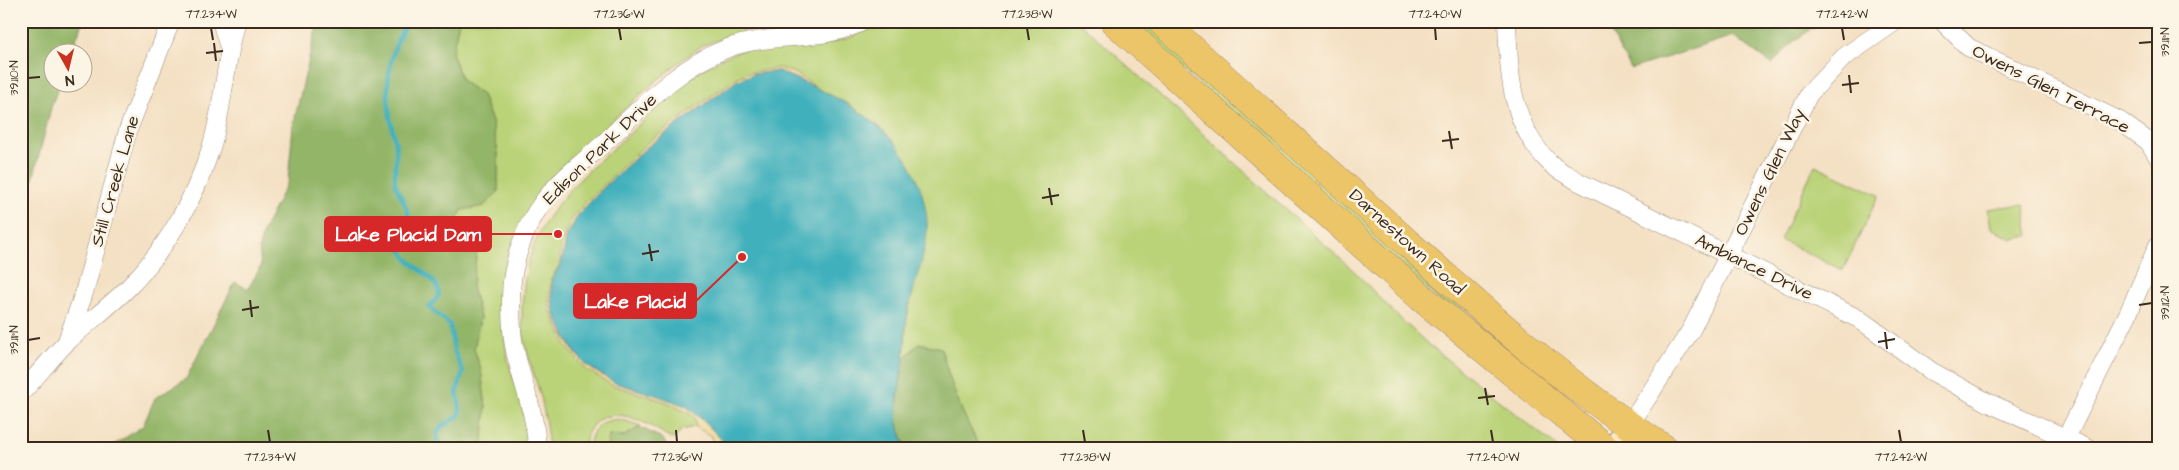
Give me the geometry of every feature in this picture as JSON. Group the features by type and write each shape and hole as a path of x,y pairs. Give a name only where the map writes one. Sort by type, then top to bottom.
{"main road":[{"name":"Darnestown Road","path":"1114,21 1422,298 1502,366 1606,449"},
{"name":"Darnestown Road","path":"1161,21 1456,287 1533,352 1629,426 1665,449"}],"street":[{"name":"Still Creek Lane","path":"66,344 84,294 128,130 171,21"},
{"path":"221,21 229,47"},
{"name":"Still Creek Lane","path":"21,393 66,344 128,288 150,264 180,218 197,184 210,150 226,75 229,47 236,21"},
{"name":"Edison Park Drive","path":"537,449 536,430 531,405 514,345 511,294 514,272 522,243 531,221 543,202 561,182 665,86 698,61 730,47 844,30 864,21"},
{"name":"Ambiance Drive","path":"1507,21 1508,71 1518,115 1533,142 1553,166 1578,182 1859,319 1931,371 1988,402 2089,449"},
{"name":"Owens Glen Way","path":"1629,426 1691,330 1809,94 1844,57 1896,21"},
{"name":"Owens Glen Terrace","path":"1942,21 1968,47 2120,121 2149,142 2158,157"},
{"path":"2066,438 2128,314 2158,246"},
{"path":"1614,449 1629,426"}],"green space":[{"path":"21,21 83,21 75,42 42,42 42,92 57,92 25,210 21,213"},
{"path":"318,21 459,21 452,53 462,81 482,95 492,122 498,153 498,192 484,206 462,210 450,232 477,252 472,286 480,318 474,349 481,370 486,407 482,449 108,449 143,426 155,398 186,379 235,282 248,289 261,266 259,248 263,231 288,181 293,126"},
{"path":"459,21 835,21 749,30 703,45 650,86 566,163 545,187 504,286 501,315 508,360 525,419 528,449 482,449 486,407 481,370 474,349 480,318 472,286 476,252 450,233 462,210 484,206 498,191 498,153 492,122 482,95 462,81 452,53"},
{"path":"882,21 1078,21 1356,273 1394,313 1430,346 1556,446 1556,449 981,449 968,425 958,400 941,348 919,343 904,359 907,318 927,230 897,146 881,128 850,105 817,88 795,73 785,70 747,73 735,79 681,118 573,217 565,235 561,262 551,279 557,327 612,385 667,402 692,415 695,418 696,427 681,430 672,439 643,422 621,415 610,416 601,419 592,426 587,437 586,449 549,449 541,397 528,357 524,337 522,306 525,276 533,247 545,222 555,208 590,169 680,86 724,57 750,48 813,45 839,41 861,33"},
{"path":"1129,21 1146,21 1165,36 1505,346 1488,332 1442,303"},
{"path":"1604,21 1823,21 1794,41 1772,64 1733,36 1631,69"},
{"path":"1815,165 1879,195 1843,270 1780,240"},
{"path":"2024,204 2029,236 2012,239 1991,228 1988,209"},
{"path":"919,343 941,348 958,400 968,425 981,449 907,449 897,425 897,407 904,359"},
{"path":"619,419 641,426 625,436 609,435 607,449 590,449 590,442 597,427 607,421"},
{"path":"640,427 663,439 669,449 607,449 609,435 625,436"}],"sand":[{"path":"778,68 795,73 817,88 778,71 753,74 735,82 646,148 586,206 567,236 561,264 559,264 561,245 573,217 647,143 735,79 747,73"},
{"path":"551,278 556,319 572,349 584,363 597,373 611,380 671,399 686,406 704,420 730,449 716,449 711,436 696,427 695,418 692,415 667,402 612,385 587,370 566,346 551,311 549,301"}],"water":[{"path":"778,71 843,102 881,128 897,145 910,164 920,187 927,220 926,242 907,316 904,359 897,408 899,428 907,449 730,449 706,423 686,406 615,383 586,365 572,348 554,312 552,279 561,264 567,236 578,215 605,186 646,148 735,82 753,74"}],"waterway":[{"path":"408,21 393,52 388,87 390,114 396,147 395,182 408,213 401,245 405,256 430,278 438,290 438,296 429,307 450,325 454,351 463,372 457,391 459,416 441,427 437,434 438,444 442,449"}],"place":[{"name":"Lake Placid Dam","path":"558,234"},
{"name":"Lake Placid","path":"742,257"}]}
